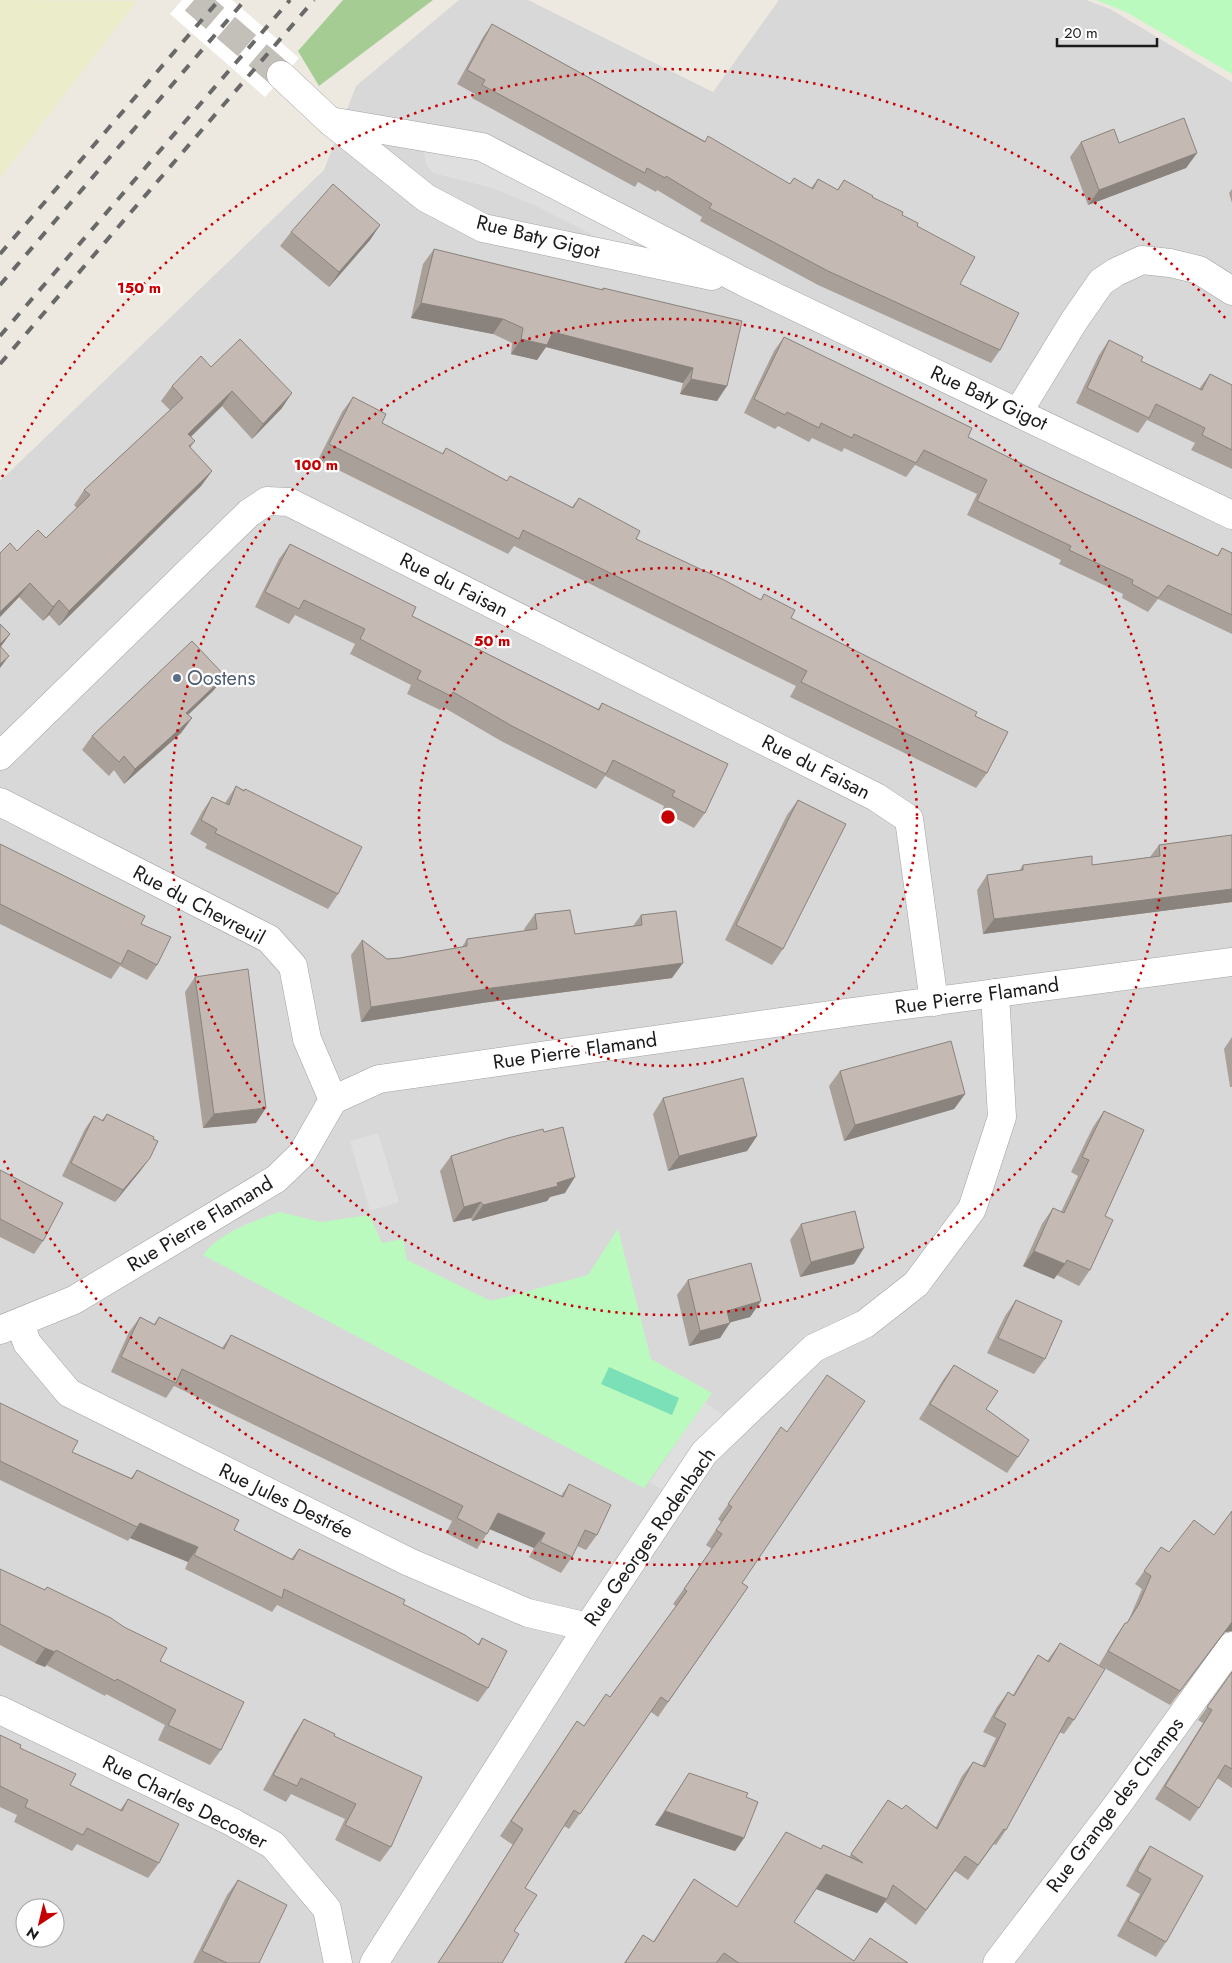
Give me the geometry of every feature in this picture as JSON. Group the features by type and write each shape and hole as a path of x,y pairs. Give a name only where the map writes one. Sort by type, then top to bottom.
{"street":[{"name":"Rue Baty Gigot","path":"281,75 330,121 426,198 483,228 746,283"},
{"name":"Rue Baty Gigot","path":"330,121 482,147 746,283 1019,411 1232,514"},
{"path":"1019,411 1074,321 1101,282 1116,272 1142,260 1170,263 1199,270 1232,291"},
{"name":"Rue du Faisan","path":"0,756 249,513 268,501 289,502 876,797 909,819 934,1002"},
{"name":"Rue du Chevreuil","path":"0,802 269,939 293,966 307,1039 333,1100"},
{"name":"Rue Pierre Flamand","path":"10,1327 74,1300 276,1179 302,1154 333,1100 379,1079 1232,962"},
{"name":"Rue Georges Rodenbach","path":"374,1963 588,1627 704,1453 814,1348 865,1324 916,1284 972,1209 1002,1117 995,993"},
{"name":"Rue Jules Destrée","path":"10,1327 28,1343 69,1393 409,1562 528,1613 588,1627"},
{"name":"Rue Grange des Champs","path":"997,1963 1118,1804 1232,1646"},
{"name":"Rue Charles Decoster","path":"0,1710 232,1822 273,1846 327,1910 338,1963"}],"shaded area":[{"path":"459,0 528,0 713,92 779,0 1086,0 1110,9 1232,82 1232,1963 0,1963 0,481 324,170 356,86"},
{"path":"427,146 487,157 648,234 620,249 536,206 489,187 433,173 427,166 424,155"},
{"path":"378,1133 399,1202 370,1211 350,1141"},
{"path":"705,1402 724,1416 670,1495 650,1482"}],"green space":[{"path":"0,0 137,1 0,178"},
{"path":"343,0 433,0 319,86 298,51"},
{"path":"1096,0 1232,0 1232,74 1126,12"},
{"path":"280,1212 321,1222 369,1215 382,1243 403,1239 407,1260 491,1301 588,1275 618,1229 651,1359 712,1393 644,1488 203,1255 218,1240 238,1228"},
{"path":"609,1367 679,1398 672,1415 601,1384"}],"pier":[{"path":"182,0 232,0 299,58 265,97 170,14"}],"building":[{"path":"492,24 705,142 708,136 790,184 794,178 813,189 818,179 838,190 844,180 872,197 903,212 902,215 918,223 917,226 975,257 960,284 1019,313 1000,350 828,271 709,208 712,204 666,176 665,178 647,168 645,173 482,85 485,80 467,70"},
{"path":"1184,118 1197,153 1099,190 1081,142 1114,129 1119,143"},
{"path":"333,184 380,225 339,272 291,232"},
{"path":"434,249 742,321 727,386 691,379 693,368 553,332 547,345 521,339 523,328 503,319 421,303"},
{"path":"784,337 972,428 968,437 1030,468 1218,556 1222,548 1232,553 1232,615 1168,585 1158,598 1132,584 1133,580 1069,550 1071,546 977,501 987,480 924,450 916,463 854,434 852,438 821,423 819,428 787,412 785,415 754,399"},
{"path":"240,339 292,393 263,424 232,391 188,434 195,441 189,446 212,471 69,611 59,600 53,607 30,583 0,612 0,553 10,543 17,551 38,530 46,538 90,495 84,490 183,398 172,386 201,356 211,367"},
{"path":"1109,340 1143,357 1141,361 1202,390 1210,374 1232,385 1232,450 1202,435 1205,428 1156,404 1149,418 1087,388"},
{"path":"353,397 386,414 382,423 443,454 446,448 507,481 510,476 573,508 579,498 640,531 636,539 726,581 761,600 764,594 795,610 791,618 977,712 975,716 1008,732 987,773 801,682 807,671 742,638 523,530 519,539 329,444"},
{"path":"290,544 416,607 412,616 599,710 602,703 728,764 705,813 672,796 675,791 613,760 606,774 512,726 453,692 451,696 417,679 421,671 360,639 365,629 304,600 299,609 265,592"},
{"path":"0,624 10,634 0,644"},
{"path":"192,641 225,676 186,713 192,718 135,769 124,756 119,762 92,736"},
{"path":"0,646 9,656 0,664"},
{"path":"236,786 362,847 338,894 215,833 217,829 201,820 212,797 229,805"},
{"path":"798,800 846,824 783,949 736,925"},
{"path":"1232,835 1232,889 994,919 987,875 1023,870 1023,865 1092,856 1092,865 1160,856 1159,845"},
{"path":"0,844 145,916 141,924 171,937 157,965 128,950 121,964 0,904"},
{"path":"570,910 575,934 642,925 641,915 676,911 683,963 492,988 371,1007 362,940 387,959 400,958 467,946 467,939 537,929 535,914"},
{"path":"248,969 266,1108 214,1114 195,977"},
{"path":"951,1041 965,1094 855,1125 840,1071"},
{"path":"743,1078 757,1136 679,1156 663,1098"},
{"path":"1104,1111 1144,1130 1105,1216 1113,1220 1090,1270 1067,1260 1065,1264 1034,1251 1053,1208 1064,1213 1089,1160 1082,1157"},
{"path":"107,1114 154,1137 153,1139 158,1141 150,1158 123,1190 71,1163 94,1116 103,1121"},
{"path":"563,1127 575,1177 557,1183 558,1186 483,1205 481,1202 464,1207 451,1156 508,1138 543,1129 544,1132"},
{"path":"0,1170 63,1203 43,1241 0,1219"},
{"path":"855,1211 864,1248 811,1262 801,1224"},
{"path":"751,1263 761,1301 727,1311 730,1323 700,1331 688,1280"},
{"path":"1016,1300 1062,1321 1045,1359 998,1338"},
{"path":"140,1317 155,1325 159,1317 224,1349 231,1335 563,1497 569,1484 611,1505 597,1535 585,1530 572,1557 540,1542 545,1533 498,1513 487,1534 457,1518 463,1506 182,1369 176,1383 121,1357"},
{"path":"954,1365 998,1391 986,1409 1029,1440 1018,1457 930,1404"},
{"path":"827,1375 865,1401 742,1583 748,1587 668,1702 661,1697 580,1814 574,1810 525,1888 537,1895 514,1931 519,1934 502,1963 438,1963 523,1829 511,1821 577,1721 584,1726 606,1694 610,1697 687,1591 684,1589 722,1534 716,1530 732,1507 728,1504 781,1427 787,1432"},
{"path":"0,1403 78,1441 72,1452 132,1479 137,1470 239,1520 234,1530 293,1560 299,1549 405,1600 403,1604 465,1635 479,1645 482,1638 507,1651 488,1688 284,1589 282,1598 194,1555 198,1547 140,1523 137,1527 0,1461"},
{"path":"1232,1511 1232,1622 1180,1691 1108,1651 1139,1604 1151,1576 1144,1571 1161,1547 1169,1552 1194,1520 1214,1535"},
{"path":"0,1569 45,1590 47,1587 167,1648 160,1661 244,1702 221,1750 168,1725 176,1710 117,1679 115,1681 56,1650 55,1652 45,1648 0,1624"},
{"path":"1060,1643 1105,1669 1074,1720 1068,1717 1006,1830 1004,1829 978,1865 965,1856 926,1910 893,1885 887,1899 826,1874 794,1922 854,1961 870,1938 908,1963 739,1963 724,1953 716,1963 625,1963 643,1935 654,1942 694,1879 737,1907 786,1832 821,1849 823,1845 863,1863 851,1854 888,1800 902,1809 906,1805 937,1829 973,1762 985,1767 1006,1724 994,1717 1008,1692 1014,1696 1038,1655 1049,1662"},
{"path":"1232,1672 1232,1769 1225,1765 1199,1808 1165,1786 1212,1710 1207,1707"},
{"path":"304,1719 335,1734 334,1736 422,1777 391,1847 345,1825 356,1804 301,1778 297,1786 273,1775"},
{"path":"0,1735 21,1745 20,1748 76,1774 70,1785 122,1811 128,1799 179,1824 159,1863 87,1828 83,1835 25,1807 28,1800 0,1786"},
{"path":"689,1773 748,1793 746,1797 758,1802 744,1838 665,1811"},
{"path":"1150,1846 1203,1876 1166,1942 1128,1921 1151,1879 1137,1871"},
{"path":"238,1880 287,1905 259,1963 227,1963 202,1951"}],"tunnel":[{"path":"194,0 281,75"}],"railway":[{"path":"0,254 219,0"},
{"path":"0,285 245,0"},
{"path":"0,336 290,0"},
{"path":"0,364 314,0"}],"place":[{"name":"Oostens","path":"177,678"}]}
